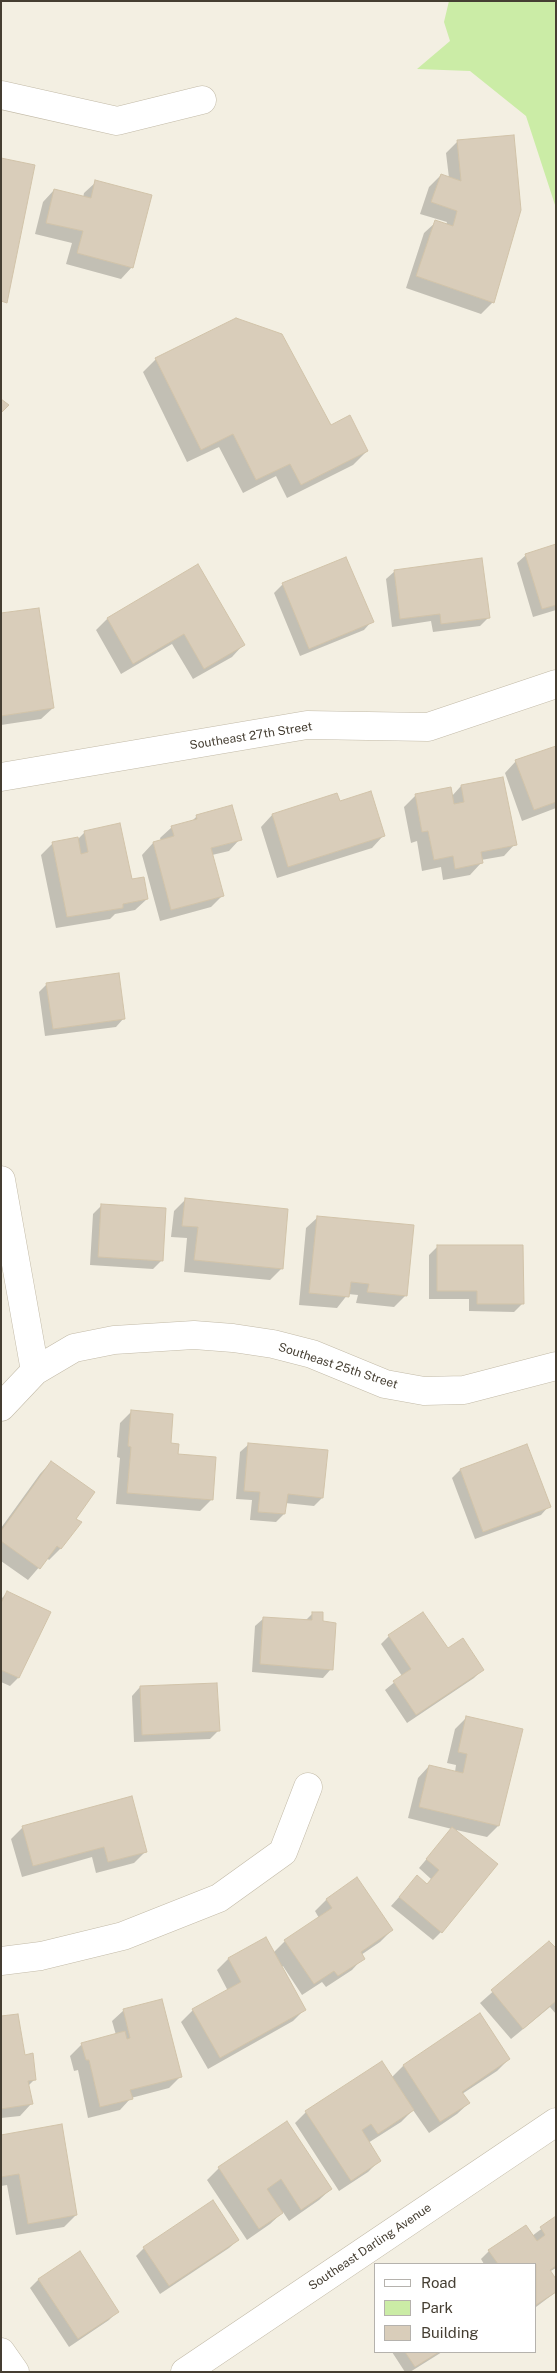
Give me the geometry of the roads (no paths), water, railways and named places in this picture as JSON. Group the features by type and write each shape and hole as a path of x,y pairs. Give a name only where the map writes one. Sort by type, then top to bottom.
{"street":[{"path":"1,95 117,120 202,100"},
{"name":"Southeast 27th Street","path":"1,777 307,725 428,728 556,684"},
{"path":"1,1180 35,1371"},
{"name":"Southeast 25th Street","path":"1,1407 35,1371 74,1348 114,1340 194,1335 273,1344 312,1354 385,1384 424,1391 464,1390 556,1366"},
{"path":"1,1961 41,1956 123,1936 219,1898 284,1852 308,1787"},
{"name":"Southeast Darling Avenue","path":"185,2372 556,2122"},
{"path":"1,2352 15,2372"}]}
